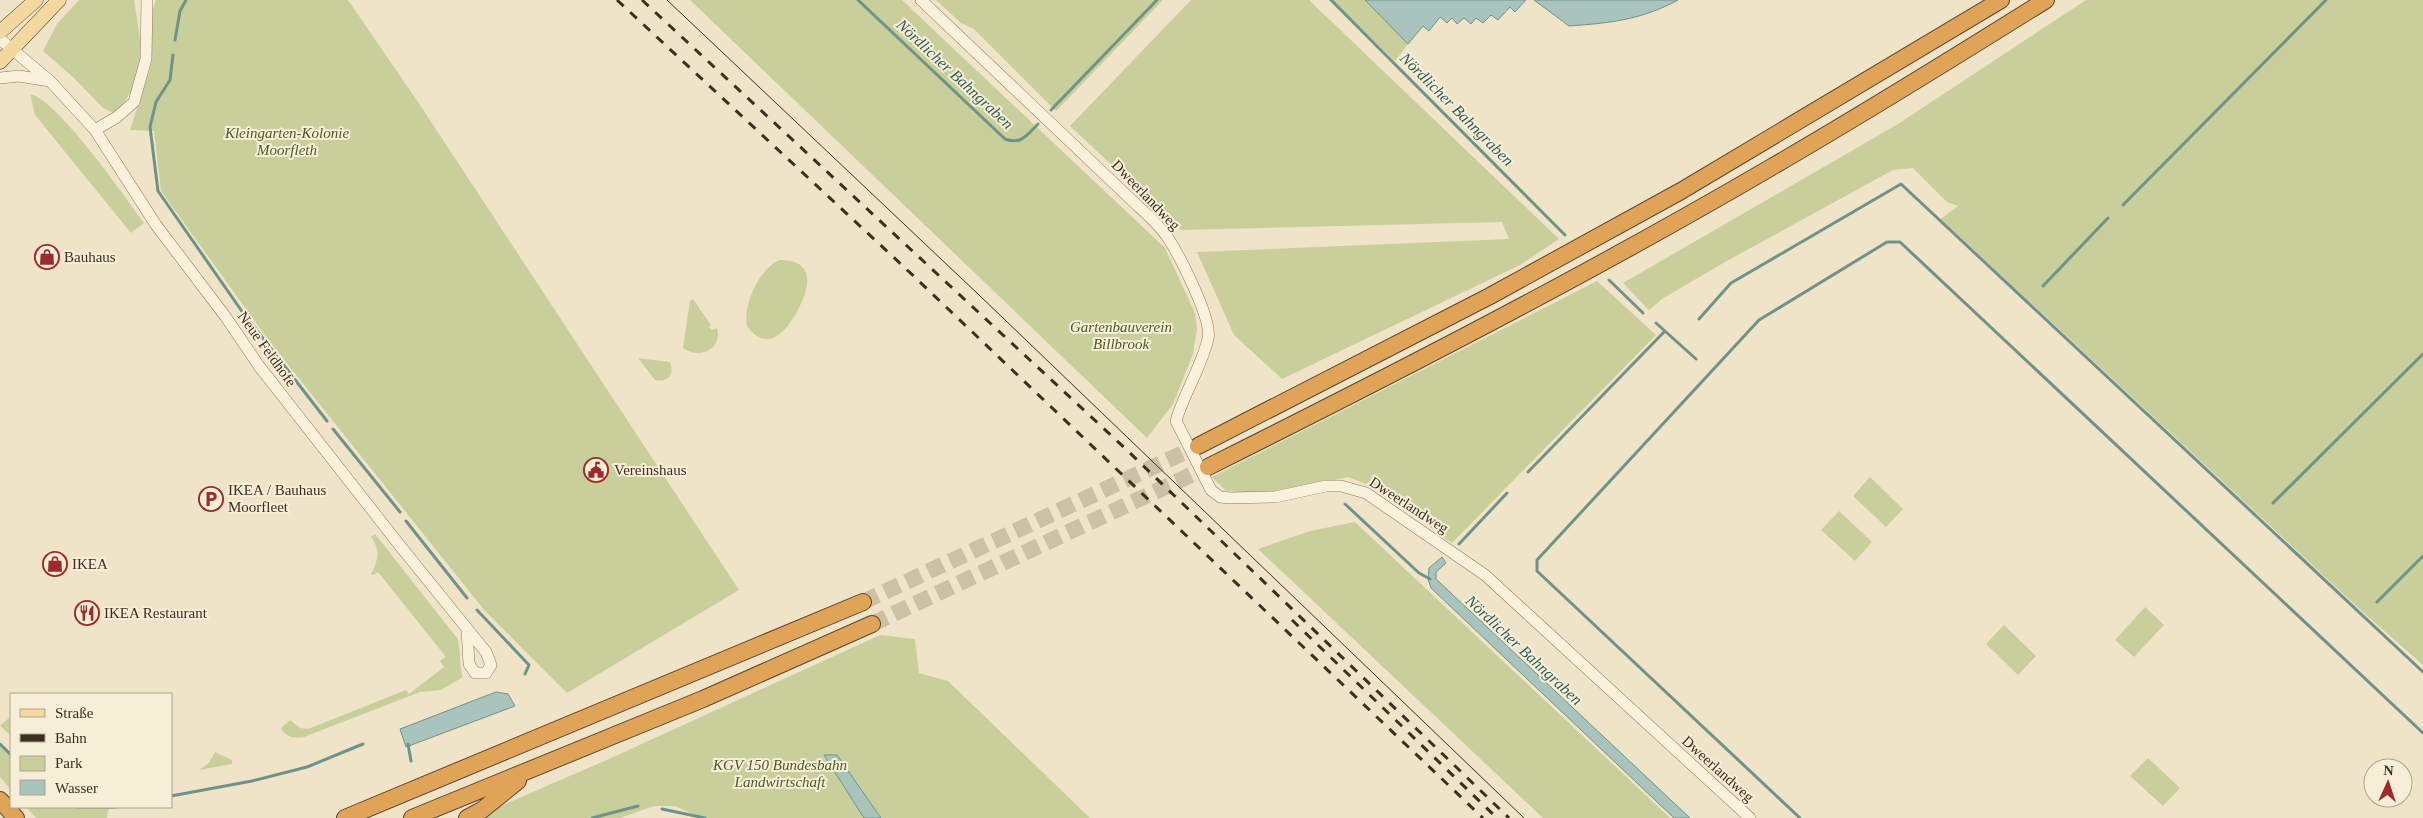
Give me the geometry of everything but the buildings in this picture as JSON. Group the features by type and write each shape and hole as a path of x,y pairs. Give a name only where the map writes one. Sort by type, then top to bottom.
{"highway":[{"path":"1198,446 1490,296 1672,196 2001,0"},
{"path":"1208,467 1500,318 1670,224 1778,163 2046,0"},
{"path":"344,818 863,602"},
{"path":"412,818 703,699 872,624"},
{"path":"468,818 482,810 533,769"},
{"path":"0,800 16,818"}],"main road":[{"path":"0,32 36,0"},
{"path":"0,62 59,0"}],"street":[{"path":"95,130 117,117 134,102 146,59 148,33 147,0"},
{"name":"Dweerlandweg","path":"921,0 1144,212 1167,236 1176,250 1202,308 1209,332 1204,352 1176,421 1210,490 1220,497 1230,498 1275,497 1334,486 1353,487 1366,492 1485,575 1750,818"},
{"name":"Neue Feldhofe","path":"0,39 50,81 95,130 156,225 225,316 260,366 467,629"},
{"path":"0,78 19,76 50,81"}],"green space":[{"path":"79,0 134,0 140,46 138,75 125,101 113,113 103,108 74,78 43,51 57,24"},
{"name":"Kleingarten-Kolonie Moorfleth","path":"156,0 348,0 418,102 739,590 567,693 485,611 269,341 161,191 154,131 130,130 150,68 153,8"},
{"name":"Gartenbauverein Billbrook","path":"690,0 902,0 1165,248 1195,313 1197,329 1193,354 1173,404 1147,438"},
{"path":"936,0 1163,0 1056,111 974,29 961,23"},
{"path":"1191,0 1309,0 1559,239 1520,265 1282,379 1234,335 1197,252 1509,239 1502,222 1181,230 1070,126"},
{"path":"1332,0 1365,0 1408,44 1395,61"},
{"path":"2086,0 2423,0 2423,665 2366,615 1941,219 1958,206 1947,202 1913,168 1893,170 1725,262 1662,299 1649,310 1623,283 1898,124"},
{"path":"30,94 42,100 73,130 107,172 144,223 131,233 35,115"},
{"path":"780,260 792,261 800,265 805,270 807,284 798,310 788,325 776,336 762,339 747,326 747,308 759,279 766,270"},
{"path":"1597,281 1656,335 1452,543 1377,488 1348,477 1270,494 1226,491 1212,477"},
{"path":"693,299 711,325 709,327 712,330 717,328 718,335 713,347 696,353 683,348 690,301"},
{"path":"638,358 670,362 671,374 667,379 655,380"},
{"path":"1870,477 1903,509 1886,527 1853,496"},
{"path":"1839,511 1872,542 1855,561 1821,530"},
{"path":"1355,522 1670,818 1543,818 1258,549 1310,531"},
{"path":"375,534 457,638 463,677 441,690 420,692 304,737 291,737 281,728 290,720 300,728 308,729 406,690 409,694 444,667 440,661 446,657 378,572 373,575 371,574 377,556 376,547 371,537"},
{"path":"2145,607 2164,625 2134,657 2115,640"},
{"path":"2004,625 2036,656 2018,675 1986,644"},
{"name":"KGV 150 Bundesbahn Landwirtschaft","path":"880,635 915,639 919,673 948,681 1090,818 702,818 675,806 654,806 620,818 482,818 489,811 609,759"},
{"path":"10,717 10,735 0,726"},
{"path":"0,743 10,751 10,789 0,777"},
{"path":"215,752 232,760 232,764 199,770 209,763"},
{"path":"2148,758 2180,788 2163,806 2130,776"},
{"path":"27,808 109,808 107,818 36,818"}],"water":[{"path":"1365,0 1526,0 1515,12 1510,7 1498,20 1491,15 1483,23 1476,18 1471,24 1464,18 1457,24 1452,18 1447,23 1440,17 1429,31 1423,26 1408,44"},
{"path":"1534,0 1678,0 1638,16 1569,26"},
{"path":"1442,557 1446,563 1436,572 1436,579 1690,818 1674,818 1431,588 1428,579 1429,568"},
{"path":"496,692 508,694 515,706 406,747 400,729"},
{"path":"824,755 837,755 881,818 864,818"}],"waterway":[{"path":"175,40 180,11 186,0"},
{"name":"Nördlicher Bahngraben","path":"858,0 1005,139 1011,141 1020,140 1038,124"},
{"name":"Nördlicher Bahngraben","path":"1051,110 1157,0"},
{"name":"Nördlicher Bahngraben","path":"1331,0 1565,235"},
{"path":"2123,205 2326,0"},
{"path":"173,55 170,80 156,102 150,127 158,191 241,310 327,421"},
{"path":"1699,319 1731,283 1901,184 2423,672"},
{"path":"2043,286 2108,218"},
{"path":"1800,818 1537,571 1537,560 1759,320 1887,242 1900,242 2423,733"},
{"path":"1609,280 1643,313"},
{"path":"1656,323 1696,359"},
{"path":"1528,472 1664,332"},
{"path":"2273,503 2423,354"},
{"path":"333,429 400,512"},
{"path":"1459,544 1507,493"},
{"name":"Nördlicher Bahngraben","path":"1345,504 1419,573 1430,579"},
{"path":"406,521 467,598"},
{"path":"2377,602 2423,556"},
{"path":"477,610 529,665 525,674"},
{"path":"0,744 10,754"},
{"path":"172,796 252,781 307,767 363,744"},
{"path":"408,744 411,761"},
{"path":"592,818 638,806"},
{"path":"662,809 705,818"}],"tunnel":[{"path":"863,602 1198,446"},
{"path":"872,624 1208,467"}],"tram line":[{"path":"667,0 978,294 1524,818"}],"railway":[{"path":"617,0 903,266 1483,818"},
{"path":"642,0 1129,452 1509,818"},
{"path":"1292,620 1497,818"}],"place":[{"name":"Bauhaus","path":"47,257"},
{"name":"Vereinshaus","path":"596,470"},
{"name":"IKEA / Bauhaus Moorfleet","path":"211,499"},
{"name":"IKEA","path":"55,564"},
{"name":"IKEA Restaurant","path":"87,613"}]}
